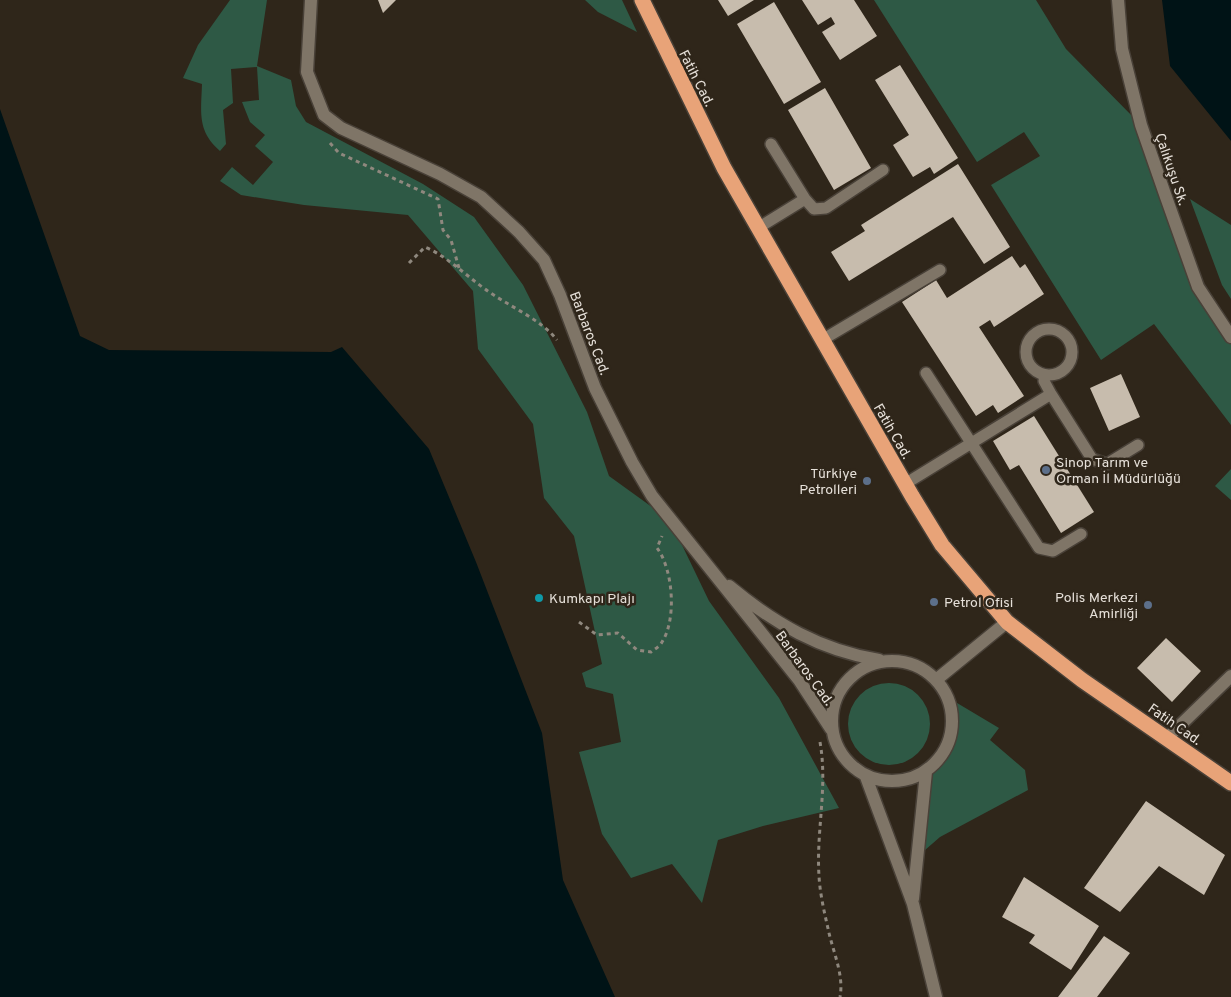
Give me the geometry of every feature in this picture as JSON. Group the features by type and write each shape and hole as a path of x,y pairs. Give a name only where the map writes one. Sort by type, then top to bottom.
{"highway":[{"name":"Fatih Cad.","path":"642,0 724,168 942,545 1007,622 1082,680 1231,783"}],"main road":[{"name":"Barbaros Cad.","path":"310,0 307,72 324,115 349,133 440,174 481,196 519,232 544,260 560,295 595,388 613,426 652,496 706,566 799,680 831,729"},
{"name":"Çalıkuşu Sk.","path":"1118,0 1122,49 1141,125 1198,287 1231,337"},
{"path":"706,566 759,610 805,638 848,655 903,662 921,668 936,680 949,704 952,718 950,739 941,757 926,772 906,780 886,782 866,776 849,764 837,748 831,729 832,710 838,692 850,677 866,666 884,661"},
{"path":"936,680 1007,622"},
{"path":"1167,738 1231,676"},
{"path":"913,904 926,772"},
{"path":"866,776 913,904 936,997"}],"lane":[{"path":"771,144 805,199 814,209 826,208 883,170"},
{"path":"758,228 805,199"},
{"path":"822,340 940,270"},
{"path":"1049,330 1056,331 1068,340 1072,354 1060,372 1045,375 1032,368 1028,362 1026,347 1034,334 1049,330"},
{"path":"926,373 1039,548 1053,551 1081,534"},
{"path":"1045,375 1044,381 1051,394 1092,459 1107,464 1138,445"},
{"path":"905,484 1051,394"}],"path":[{"path":"338,153 438,199 443,230 451,240 459,268"},
{"path":"409,263 424,247 442,254 486,290 554,337 560,344"},
{"path":"579,622 597,635 618,633 637,650 651,652 662,643 668,630 672,612 669,573 665,558 657,548 670,520"},
{"path":"820,740 824,768 820,812 819,877 828,932 842,985 840,997"}],"green space":[{"path":"230,0 267,0 257,66 291,80 296,106 306,122 423,184 474,217 523,285 587,412 609,476 670,520 709,601 779,698 839,808 763,826 718,840 702,903 672,864 631,878 602,834 579,752 621,742 613,694 586,687 582,673 602,664 574,536 544,498 533,424 478,349 473,291 408,215 304,205 241,195 220,181 232,167 253,185 273,162 255,146 265,135 250,122 242,102 259,100 257,67 231,69 233,103 223,110 226,144 220,151 207,136 204,129 201,113 202,84 183,78 198,45"},
{"path":"585,0 622,0 637,32 598,12"},
{"path":"874,0 1036,0 1066,49 1141,125 1198,287 1231,337 1231,425 1154,324 1101,360 991,185 1040,156 1024,132 977,162"},
{"path":"1190,199 1231,225 1231,299 1222,285"},
{"path":"1231,469 1231,500 1215,486"},
{"path":"881,683 897,683 912,690 923,701 930,716 927,740 918,753 897,765 881,765 866,758 855,747 848,732 848,716 855,701 866,690"},
{"path":"947,697 999,728 990,740 1025,770 1028,790 940,837 917,857 926,772 941,757 950,739 952,718"}],"shaded area":[{"path":"1162,0 1231,0 1231,141 1170,66"},
{"path":"0,109 80,336 109,350 331,352 342,347 429,449 476,562 542,733 563,880 615,997 0,997"}],"building":[{"path":"378,0 396,0 383,13"},
{"path":"718,0 754,0 728,16"},
{"path":"802,0 854,0 877,36 840,60 822,32 835,24 831,17 818,25"},
{"path":"774,2 821,82 784,104 737,24"},
{"path":"900,65 958,158 934,174 930,167 913,177 893,145 909,135 875,80"},
{"path":"825,88 871,168 834,190 788,110"},
{"path":"958,164 1010,247 984,264 953,217 849,281 831,252 865,231 861,225"},
{"path":"1012,256 1020,268 1025,264 1044,294 994,327 990,320 979,327 1024,396 998,413 993,405 976,416 902,302 936,280 947,298"},
{"path":"1121,374 1140,417 1109,431 1090,388"},
{"path":"1034,416 1094,512 1061,533 1019,465 1010,470 993,441"},
{"path":"1166,638 1201,671 1172,702 1137,668"},
{"path":"1146,801 1225,855 1204,895 1159,866 1120,912 1084,888"},
{"path":"1024,877 1099,926 1071,970 1029,943 1035,935 1002,917"},
{"path":"1104,936 1130,953 1097,997 1058,997"}],"place":[{"name":"Sinop Tarım ve Orman İl Müdürlüğü","path":"1046,470"},
{"name":"Türkiye Petrolleri","path":"867,481"},
{"name":"Kumkapı Plajı","path":"539,598"},
{"name":"Petrol Ofisi","path":"934,602"},
{"name":"Polis Merkezi Amirliği","path":"1148,605"}]}
